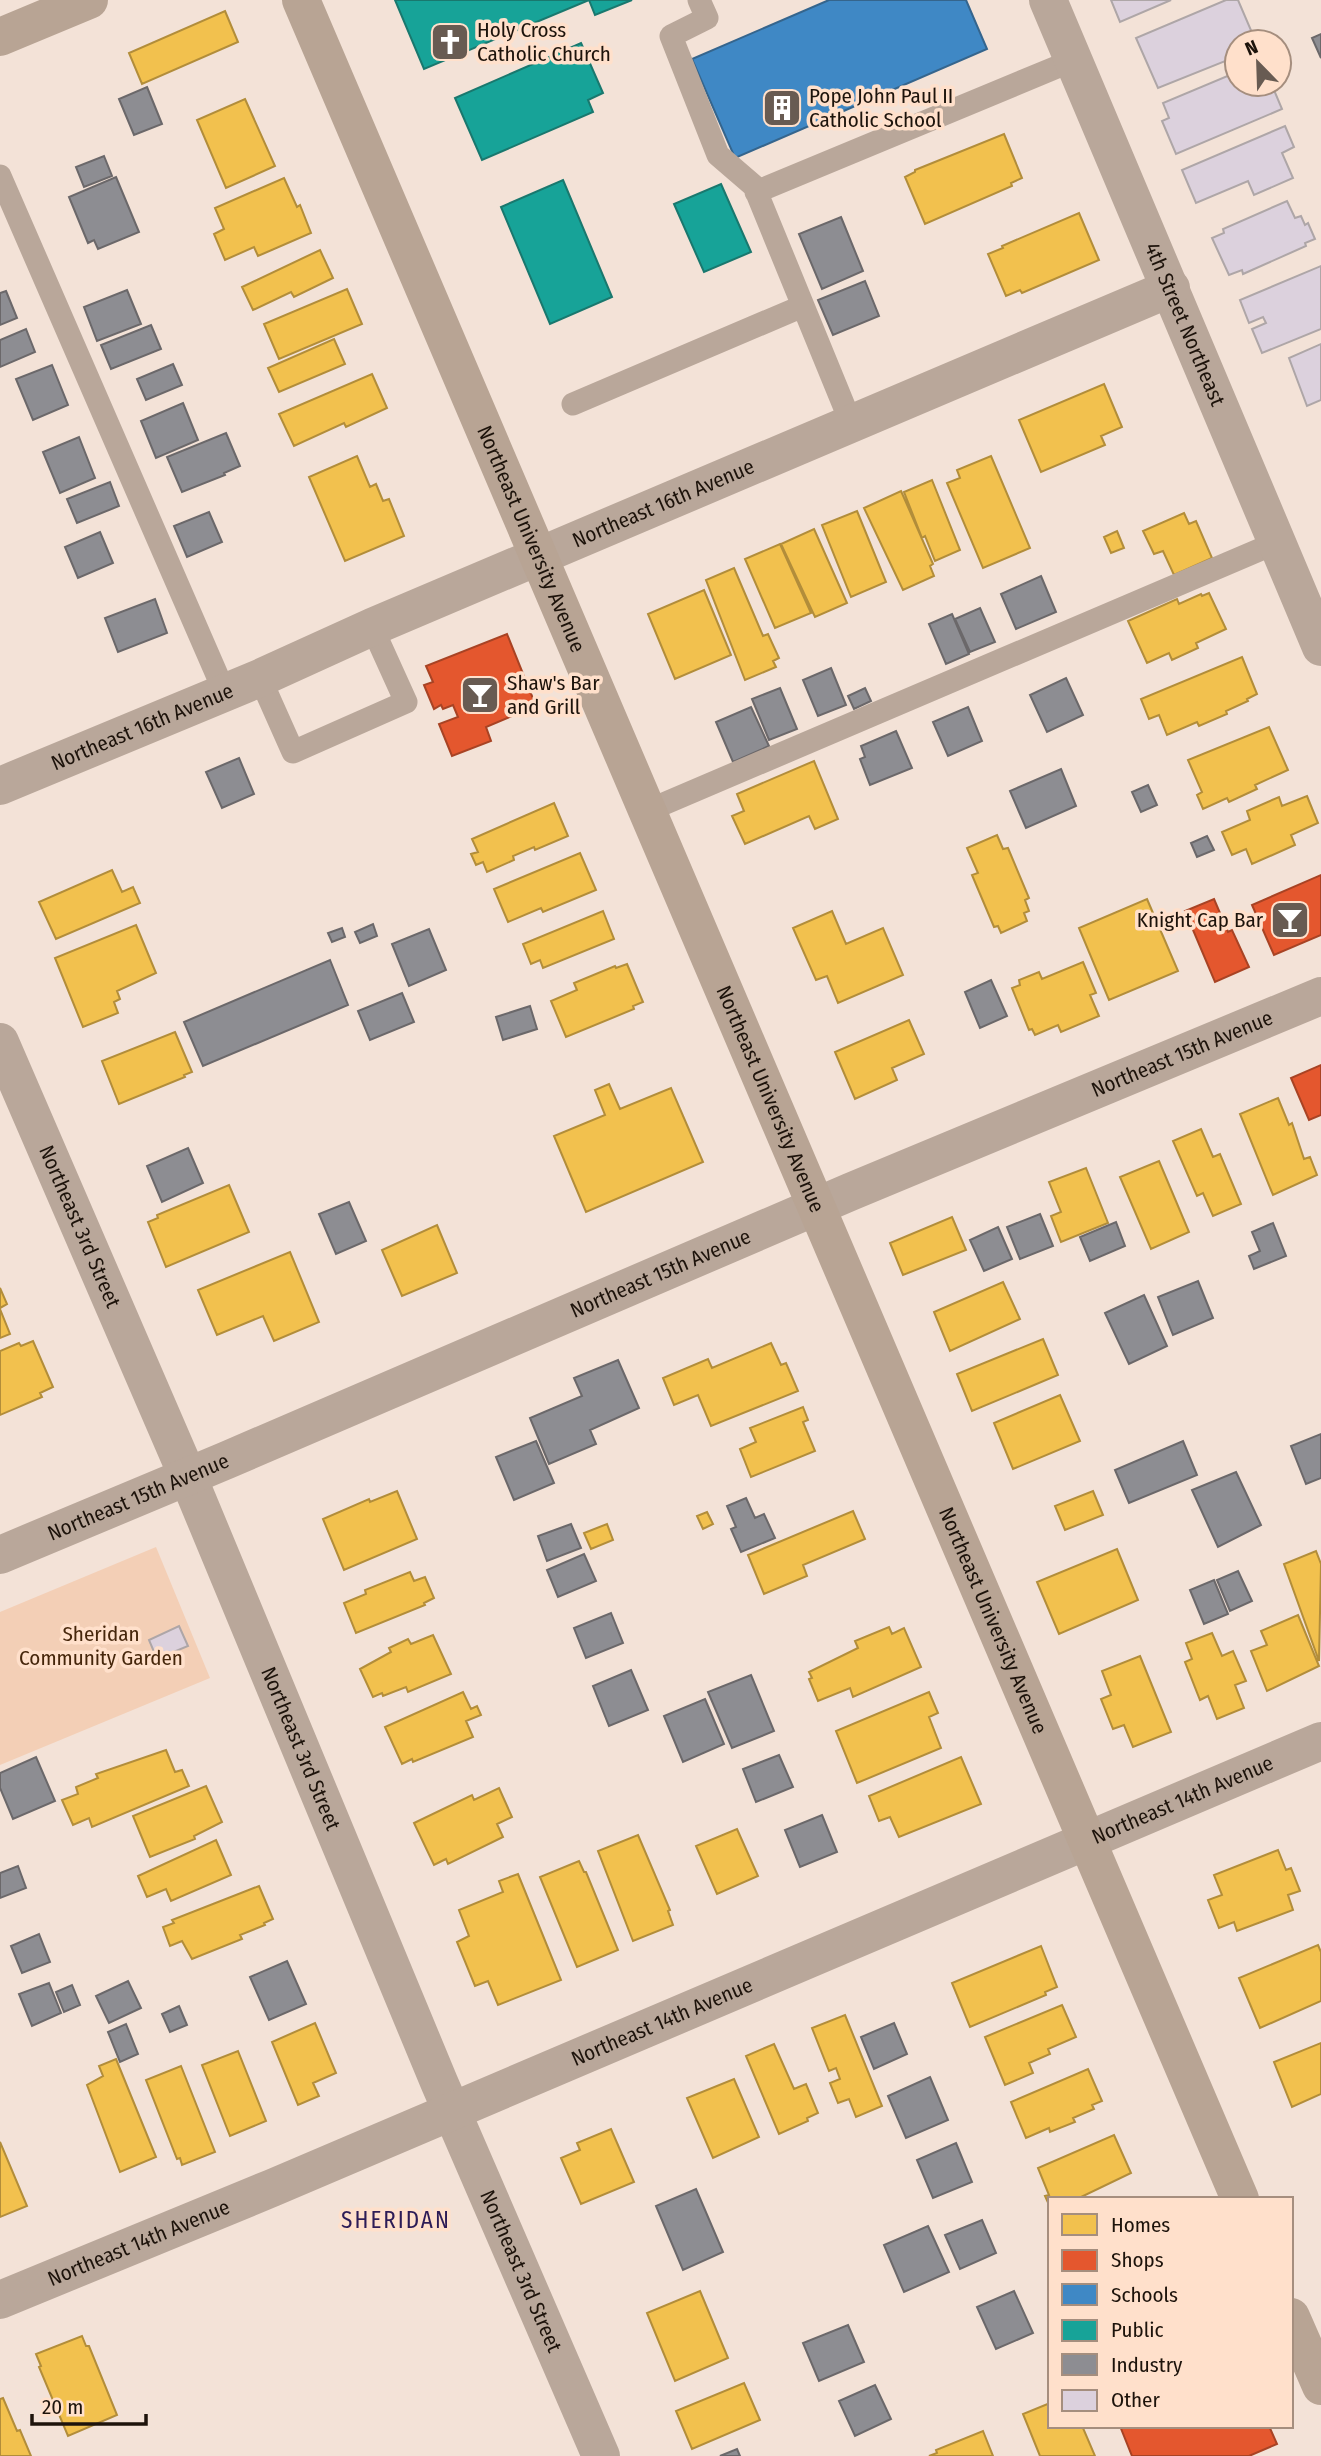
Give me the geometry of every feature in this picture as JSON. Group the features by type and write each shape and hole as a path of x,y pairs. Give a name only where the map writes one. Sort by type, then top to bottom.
{"main road":[{"path":"0,37 89,0"},
{"name":"Northeast University Avenue","path":"301,0 1239,2197"},
{"path":"1293,2322 1321,2386"}],"street":[{"name":"4th Street Northeast","path":"1048,0 1321,646"},
{"name":"Northeast 16th Avenue","path":"0,786 260,678 372,627 1171,288"},
{"name":"Northeast 15th Avenue","path":"0,1555 1321,996"},
{"name":"Northeast 3rd Street","path":"0,1042 188,1477 452,2111 601,2456"},
{"name":"Northeast 14th Avenue","path":"0,2300 272,2188 1321,1741"}],"lane":[{"path":"699,0 707,18 671,36 718,155 754,186 852,423"},
{"path":"756,192 1074,60"},
{"path":"0,176 225,691"},
{"path":"573,404 803,306"},
{"path":"647,811 1278,542"},
{"path":"260,678 293,752 406,702 372,627"}],"green space":[{"name":"Sheridan Community Garden","path":"156,1547 210,1678 0,1765 0,1612"}],"building: Homes":[{"path":"225,11 238,42 142,84 129,53"},
{"path":"245,99 275,166 226,188 197,120"},
{"path":"1004,134 1022,178 1011,183 1012,186 925,224 905,177 915,170"},
{"path":"284,178 297,207 300,205 311,233 258,256 254,247 225,260 214,234 224,229 215,208"},
{"path":"1079,213 1099,260 1022,293 1020,290 1006,296 988,254"},
{"path":"320,250 333,278 294,297 291,292 253,310 242,287"},
{"path":"347,289 362,324 279,359 264,324"},
{"path":"334,339 345,364 279,392 268,368"},
{"path":"372,374 387,408 346,427 344,423 294,446 279,414"},
{"path":"1104,384 1122,427 1101,436 1105,445 1041,472 1019,420"},
{"path":"357,456 370,487 376,484 383,501 389,499 404,536 345,561 309,477"},
{"path":"991,456 1030,548 983,568 947,483 960,478 957,470"},
{"path":"932,480 960,550 935,561 925,536 922,538 904,492"},
{"path":"901,491 933,564 930,566 934,576 903,590 864,508"},
{"path":"857,511 886,582 851,597 822,525"},
{"path":"1184,513 1189,524 1196,521 1212,558 1174,575 1163,551 1154,554 1143,531"},
{"path":"814,529 847,603 815,617 781,544"},
{"path":"1117,531 1124,548 1111,553 1104,537"},
{"path":"780,544 811,613 775,628 745,559"},
{"path":"734,568 763,636 768,634 779,658 773,661 776,667 745,680 706,580"},
{"path":"704,590 731,655 675,679 648,614"},
{"path":"1209,593 1226,629 1196,643 1198,648 1172,660 1169,653 1147,663 1128,621 1177,599 1179,604"},
{"path":"1242,657 1257,694 1247,699 1248,701 1199,726 1197,722 1167,735 1159,715 1149,719 1141,699"},
{"path":"1269,727 1288,770 1255,785 1257,789 1229,802 1227,798 1203,809 1197,795 1202,792 1188,760"},
{"path":"814,761 838,819 815,829 809,816 745,844 732,816 744,811 737,794"},
{"path":"1307,796 1318,823 1291,835 1295,845 1252,864 1246,849 1232,855 1222,832 1250,820 1247,811 1279,797 1282,806"},
{"path":"554,803 568,836 513,856 514,860 487,872 483,862 476,865 471,854 478,852 472,839"},
{"path":"997,835 1003,849 1008,848 1029,898 1025,900 1029,911 1024,913 1027,921 1001,933 998,926 994,927 972,875 978,873 967,848"},
{"path":"580,853 596,890 543,912 541,908 508,922 494,889"},
{"path":"112,870 122,892 133,887 140,903 56,939 39,902"},
{"path":"1147,899 1178,971 1109,1000 1079,928"},
{"path":"603,911 614,939 543,968 540,960 531,964 523,944"},
{"path":"832,911 846,944 883,928 903,975 838,1003 827,976 816,980 793,928"},
{"path":"136,925 156,973 117,991 120,999 114,1002 118,1013 83,1027 55,958"},
{"path":"1083,962 1096,993 1090,995 1099,1016 1061,1032 1058,1025 1035,1035 1032,1029 1029,1030 1012,988 1020,985 1019,980 1039,972 1042,979"},
{"path":"627,964 643,1002 633,1006 634,1009 566,1037 551,1001 577,990 574,983 615,966 616,968"},
{"path":"909,1020 924,1054 892,1068 897,1080 855,1099 835,1052"},
{"path":"175,1032 192,1072 119,1104 102,1061"},
{"path":"609,1084 620,1109 671,1088 703,1162 586,1212 554,1136 605,1115 595,1090"},
{"path":"1278,1098 1289,1125 1292,1123 1304,1159 1310,1157 1317,1175 1273,1195 1240,1114"},
{"path":"1201,1129 1213,1157 1220,1154 1241,1204 1213,1216 1203,1193 1197,1196 1173,1141"},
{"path":"1159,1161 1189,1232 1151,1249 1120,1177"},
{"path":"1086,1168 1108,1223 1061,1242 1051,1216 1061,1212 1049,1182"},
{"path":"229,1185 249,1232 166,1267 148,1222 158,1218 157,1215"},
{"path":"952,1217 966,1250 903,1275 890,1243"},
{"path":"437,1225 457,1273 402,1296 382,1250"},
{"path":"290,1252 319,1322 274,1341 263,1316 217,1335 198,1290"},
{"path":"1003,1282 1020,1319 950,1351 934,1312"},
{"path":"0,1288 7,1304 0,1308"},
{"path":"0,1309 10,1334 0,1338"},
{"path":"1043,1339 1058,1375 972,1411 957,1374"},
{"path":"33,1341 53,1387 40,1393 42,1397 0,1415 0,1351 19,1343 21,1346"},
{"path":"771,1343 781,1365 786,1363 798,1391 711,1426 698,1395 674,1405 663,1378 708,1359 712,1368"},
{"path":"1060,1395 1080,1441 1013,1469 994,1423"},
{"path":"803,1407 808,1420 803,1422 815,1451 751,1477 740,1449 756,1442 750,1428"},
{"path":"397,1491 417,1539 344,1570 323,1519 369,1499 370,1502"},
{"path":"1093,1491 1103,1515 1065,1530 1055,1506"},
{"path":"853,1511 865,1539 803,1565 807,1576 764,1594 748,1555"},
{"path":"707,1512 713,1524 703,1529 697,1516"},
{"path":"607,1524 613,1540 591,1549 584,1533"},
{"path":"1117,1549 1138,1600 1059,1634 1037,1582"},
{"path":"1316,1551 1321,1564 1319,1661 1284,1564"},
{"path":"410,1572 414,1581 425,1577 434,1598 424,1603 425,1605 356,1633 344,1603 366,1594 365,1590"},
{"path":"1298,1615 1319,1666 1267,1691 1251,1651 1267,1645 1261,1631"},
{"path":"889,1627 892,1634 904,1628 921,1667 853,1697 850,1688 818,1701 809,1672 858,1648 855,1641"},
{"path":"1212,1633 1222,1656 1233,1651 1246,1681 1235,1685 1244,1708 1217,1719 1208,1696 1200,1700 1185,1662 1192,1659 1186,1643"},
{"path":"433,1635 451,1674 408,1692 406,1687 373,1697 360,1669 391,1652 389,1648 408,1639 411,1644"},
{"path":"1140,1656 1171,1732 1133,1747 1124,1725 1113,1729 1101,1699 1111,1695 1102,1671"},
{"path":"463,1692 471,1709 477,1706 481,1715 466,1721 473,1737 402,1764 385,1727"},
{"path":"929,1692 938,1713 929,1717 941,1748 857,1783 836,1731"},
{"path":"166,1750 175,1772 182,1770 189,1786 92,1827 89,1818 73,1825 62,1800 78,1794 76,1787 98,1778 96,1774"},
{"path":"961,1757 981,1804 899,1837 890,1817 879,1821 869,1796"},
{"path":"206,1786 222,1822 194,1836 195,1839 150,1857 133,1816"},
{"path":"499,1788 512,1817 497,1824 503,1837 448,1864 446,1859 434,1865 414,1823 472,1795 474,1800"},
{"path":"737,1829 758,1876 717,1894 696,1846"},
{"path":"638,1835 670,1910 668,1911 673,1925 633,1941 598,1851"},
{"path":"216,1840 231,1875 171,1901 166,1889 147,1897 138,1876"},
{"path":"1278,1850 1286,1870 1291,1868 1300,1891 1288,1895 1293,1910 1237,1931 1234,1922 1219,1928 1208,1900 1222,1895 1214,1875"},
{"path":"579,1861 618,1950 577,1967 540,1877"},
{"path":"518,1874 561,1980 498,2005 488,1981 475,1986 457,1942 469,1936 459,1910 503,1892 499,1881"},
{"path":"259,1886 273,1919 264,1923 265,1925 240,1935 242,1939 192,1959 182,1941 170,1946 163,1927 174,1923 172,1920"},
{"path":"1318,1945 1321,1952 1321,2001 1260,2028 1239,1978"},
{"path":"1041,1946 1057,1987 1045,1992 1046,1995 970,2027 952,1983"},
{"path":"1062,2005 1076,2037 1048,2049 1050,2054 1029,2063 1033,2073 1005,2085 985,2037"},
{"path":"845,2015 882,2106 856,2117 849,2099 838,2103 830,2083 840,2079 836,2068 829,2071 812,2028"},
{"path":"315,2023 336,2073 313,2083 319,2096 298,2105 272,2042"},
{"path":"1321,2043 1321,2094 1292,2107 1274,2062"},
{"path":"774,2044 794,2089 806,2084 818,2113 807,2118 808,2121 779,2134 746,2056"},
{"path":"238,2051 266,2121 230,2136 202,2065"},
{"path":"116,2059 156,2157 120,2172 87,2085 103,2076 99,2066"},
{"path":"181,2066 215,2152 182,2165 180,2158 177,2159 146,2080"},
{"path":"1088,2069 1102,2101 1092,2105 1094,2109 1073,2118 1075,2122 1050,2132 1049,2128 1026,2138 1011,2102"},
{"path":"734,2079 759,2137 713,2158 687,2098"},
{"path":"611,2129 634,2182 581,2204 561,2158 580,2150 577,2143"},
{"path":"1114,2135 1131,2173 1081,2197 1048,2197 1048,2203 1045,2196 1049,2195 1038,2168"},
{"path":"0,2142 27,2206 0,2217"},
{"path":"700,2291 728,2358 675,2381 647,2313"},
{"path":"82,2336 86,2346 89,2346 117,2415 68,2436 36,2354"},
{"path":"744,2383 760,2420 692,2449 676,2411"},
{"path":"3,2398 31,2456 0,2456 0,2399"},
{"path":"1048,2404 1048,2428 1083,2428 1095,2456 1040,2456 1023,2414"},
{"path":"983,2431 993,2456 929,2456 937,2453 936,2450"}],"building: Shops":[{"name":"Shaw's Bar and Grill","path":"507,634 536,706 486,727 491,741 452,756 439,724 458,717 453,705 443,709 441,705 434,709 424,685 433,682 426,666"},
{"name":"Knight Cap Bar","path":"1321,875 1321,935 1274,955 1252,905"},
{"path":"1214,899 1228,932 1232,930 1249,967 1215,982 1185,911"},
{"path":"1321,1065 1321,1115 1309,1120 1291,1078"},
{"path":"1121,2428 1270,2428 1277,2444 1249,2456 1132,2456"}],"building: Schools":[{"name":"Pope John Paul II Catholic School","path":"829,0 966,0 987,49 735,158 692,59"}],"building: Public":[{"name":"Holy Cross Catholic Church","path":"395,0 589,0 424,69"},
{"path":"589,0 632,0 595,15"},
{"path":"581,43 603,93 588,100 593,112 482,160 455,98"},
{"path":"563,180 612,297 550,324 501,207"},
{"path":"721,184 751,252 704,272 674,204"}],"building: Industry":[{"path":"1321,34 1321,58 1312,38"},
{"path":"147,87 162,124 134,135 119,99"},
{"path":"104,156 112,176 84,187 76,167"},
{"path":"116,177 139,232 98,249 94,240 88,243 69,197"},
{"path":"841,217 863,271 822,289 799,234"},
{"path":"865,281 879,316 833,335 818,300"},
{"path":"127,290 141,324 97,341 84,307"},
{"path":"6,291 17,318 0,325 0,293"},
{"path":"151,325 161,349 111,369 101,345"},
{"path":"26,329 35,352 0,367 0,340"},
{"path":"173,364 182,385 146,400 137,379"},
{"path":"52,365 68,405 33,420 16,379"},
{"path":"183,403 198,440 156,458 141,421"},
{"path":"226,433 240,466 182,492 167,457"},
{"path":"79,437 95,478 60,493 43,452"},
{"path":"110,482 119,506 77,523 67,499"},
{"path":"209,512 222,542 187,557 174,526"},
{"path":"100,532 113,563 78,578 65,547"},
{"path":"1041,576 1056,612 1016,629 1001,594"},
{"path":"155,599 167,633 118,652 105,618"},
{"path":"980,608 995,642 970,652 955,619"},
{"path":"952,614 969,654 946,664 929,624"},
{"path":"831,668 846,705 818,716 803,680"},
{"path":"1066,678 1083,715 1047,732 1030,695"},
{"path":"780,688 797,729 769,740 752,699"},
{"path":"865,688 871,701 854,709 848,696"},
{"path":"751,707 769,746 733,762 716,722"},
{"path":"968,707 982,741 948,756 933,722"},
{"path":"896,731 912,768 870,785 860,759 865,757 861,746"},
{"path":"239,758 254,794 222,808 206,772"},
{"path":"1061,769 1076,806 1026,828 1010,791"},
{"path":"1148,785 1157,805 1141,812 1132,792"},
{"path":"1207,836 1214,850 1197,857 1191,843"},
{"path":"373,924 377,936 360,943 355,932"},
{"path":"342,928 345,937 332,942 328,933"},
{"path":"429,929 446,970 409,986 392,944"},
{"path":"330,960 348,1005 203,1066 184,1022"},
{"path":"991,980 1007,1016 980,1028 965,992"},
{"path":"402,993 414,1022 370,1040 358,1011"},
{"path":"530,1006 537,1029 503,1040 496,1017"},
{"path":"188,1148 203,1183 162,1202 147,1166"},
{"path":"349,1202 366,1241 336,1254 319,1214"},
{"path":"1040,1214 1053,1246 1020,1259 1007,1227"},
{"path":"1116,1222 1125,1246 1090,1261 1080,1237"},
{"path":"1273,1223 1286,1256 1254,1269 1249,1256 1260,1251 1252,1232"},
{"path":"998,1227 1012,1259 984,1271 970,1240"},
{"path":"1198,1281 1213,1318 1173,1335 1158,1297"},
{"path":"1144,1295 1167,1346 1129,1364 1105,1313"},
{"path":"618,1360 639,1408 590,1430 596,1444 549,1464 530,1418 582,1396 574,1378"},
{"path":"1321,1434 1321,1478 1306,1484 1291,1446"},
{"path":"536,1441 554,1483 514,1500 496,1457"},
{"path":"1183,1441 1197,1475 1129,1503 1115,1470"},
{"path":"1236,1472 1261,1525 1218,1547 1192,1490"},
{"path":"746,1498 755,1518 764,1514 775,1538 741,1552 731,1529 736,1527 727,1506"},
{"path":"571,1524 581,1548 547,1561 538,1536"},
{"path":"584,1554 596,1581 558,1597 547,1570"},
{"path":"1238,1571 1252,1601 1230,1611 1217,1580"},
{"path":"1214,1580 1228,1614 1204,1624 1190,1590"},
{"path":"611,1613 623,1643 586,1658 574,1628"},
{"path":"631,1670 648,1710 609,1726 593,1686"},
{"path":"751,1675 774,1731 732,1748 708,1692"},
{"path":"705,1699 724,1744 683,1762 664,1716"},
{"path":"779,1755 793,1787 756,1802 743,1769"},
{"path":"36,1757 55,1801 13,1819 0,1788 0,1773"},
{"path":"822,1815 837,1852 800,1867 785,1830"},
{"path":"18,1866 26,1888 0,1898 0,1873"},
{"path":"39,1934 50,1962 22,1973 11,1946"},
{"path":"287,1961 306,2004 269,2020 250,1977"},
{"path":"128,1981 141,2008 109,2023 96,1996"},
{"path":"49,1983 61,2013 32,2026 19,1994"},
{"path":"72,1985 80,2005 64,2012 56,1992"},
{"path":"179,2006 187,2025 170,2032 162,2014"},
{"path":"894,2023 907,2054 874,2069 861,2037"},
{"path":"126,2024 138,2054 120,2062 108,2032"},
{"path":"930,2077 948,2120 906,2138 888,2096"},
{"path":"956,2143 972,2182 933,2198 917,2160"},
{"path":"696,2189 723,2252 683,2270 656,2206"},
{"path":"982,2220 996,2253 960,2269 945,2235"},
{"path":"928,2226 949,2272 904,2292 884,2245"},
{"path":"1014,2291 1033,2333 996,2349 977,2307"},
{"path":"848,2325 864,2362 819,2381 803,2343"},
{"path":"875,2385 891,2419 855,2436 839,2401"},
{"path":"737,2449 740,2456 720,2456"}],"building: Other":[{"path":"1111,0 1171,0 1120,22"},
{"path":"1226,0 1238,0 1250,28 1223,28 1223,62 1158,88 1136,38"},
{"path":"1223,78 1223,98 1277,98 1282,109 1176,154 1162,121 1169,118 1163,103"},
{"path":"1285,126 1294,147 1282,153 1293,178 1254,195 1248,181 1196,203 1182,170"},
{"path":"1287,201 1295,218 1301,216 1305,225 1308,223 1315,239 1305,243 1306,246 1243,274 1242,270 1229,275 1212,238 1224,233 1223,229"},
{"path":"1321,266 1321,329 1262,353 1252,329 1266,323 1263,317 1249,323 1240,300"},
{"path":"1321,344 1321,400 1307,406 1289,358"},
{"path":"179,1626 188,1646 157,1659 149,1640"}],"place":[{"name":"Holy Cross Catholic Church","path":"450,42"},
{"name":"Pope John Paul II Catholic School","path":"782,108"},
{"name":"Shaw's Bar and Grill","path":"480,695"},
{"name":"Knight Cap Bar","path":"1290,920"}],"district":[{"name":"SHERIDAN","path":"396,2220"}]}
